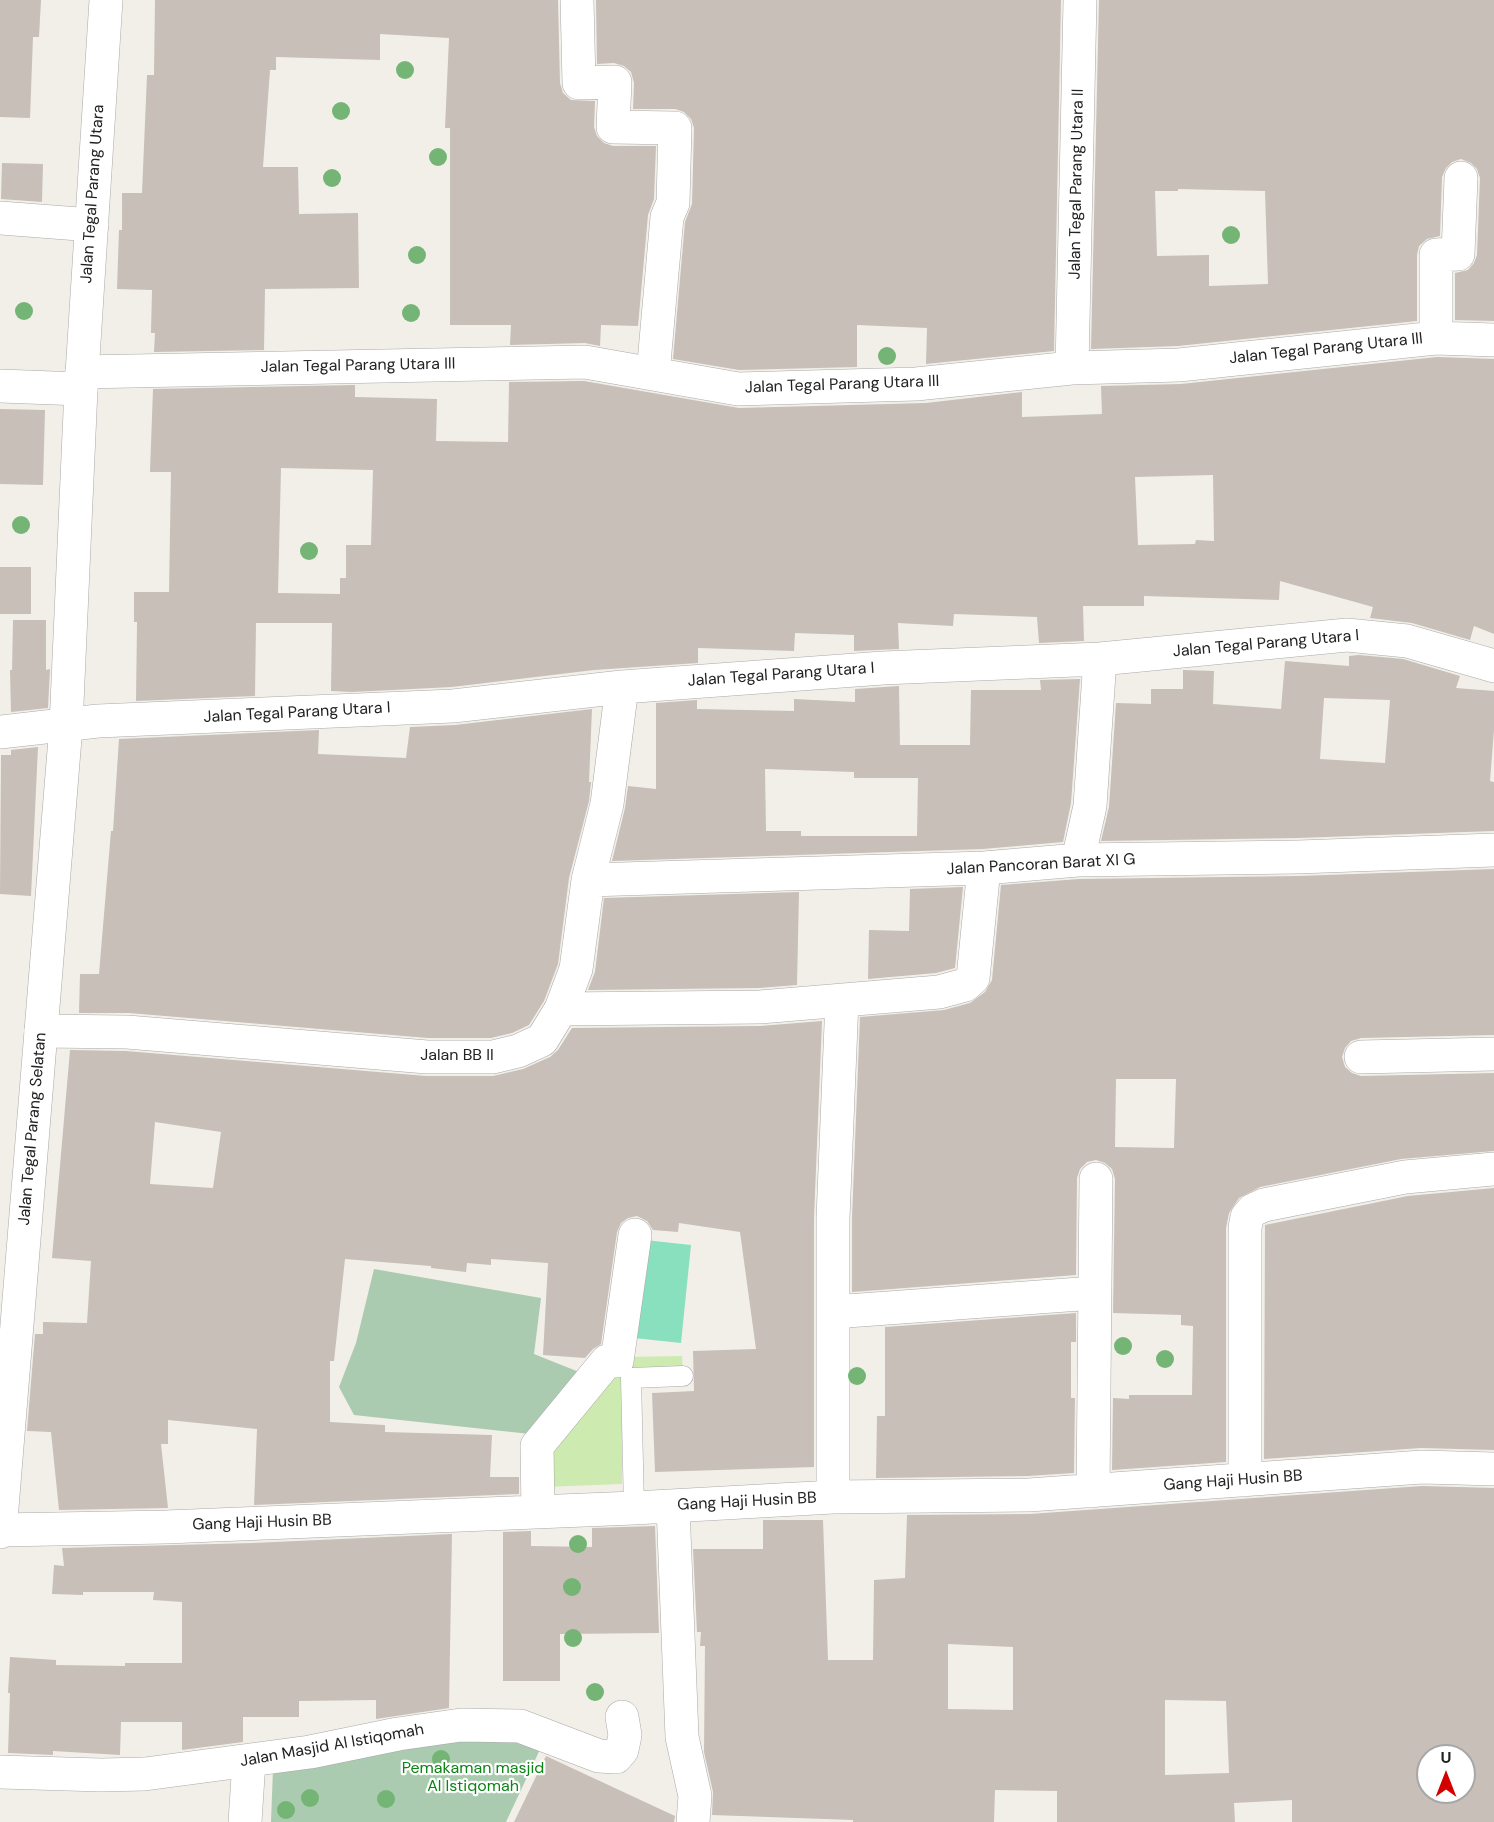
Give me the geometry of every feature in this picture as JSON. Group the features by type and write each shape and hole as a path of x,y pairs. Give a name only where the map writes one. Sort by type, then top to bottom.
{"street":[{"name":"Jalan Tegal Parang Utara","path":"66,726 81,380 106,0"},
{"path":"577,0 579,83 615,82 613,127 675,128 673,203 667,217 653,374"},
{"name":"Jalan Tegal Parang Utara II","path":"1072,368 1080,0"},
{"path":"1436,338 1436,255 1458,254 1461,178"},
{"path":"0,218 92,225"},
{"name":"Jalan Tegal Parang Utara III","path":"81,380 585,362 738,389 916,384 1072,368 1179,365 1436,338 1494,340"},
{"path":"0,386 81,380"},
{"name":"Jalan Tegal Parang Utara I","path":"0,732 98,721 453,706 622,687 883,668 1100,659 1347,635 1407,641 1494,666"},
{"path":"1078,860 1090,806 1100,659"},
{"name":"Jalan BB II","path":"41,1031 127,1032 427,1057 494,1057 518,1051 542,1040 561,1009 576,969 588,880 607,804 622,687"},
{"name":"Jalan Tegal Parang Selatan","path":"0,1531 66,726"},
{"name":"Jalan Pancoran Barat XI G","path":"588,880 984,868 1078,860 1287,857 1494,850"},
{"path":"561,1009 760,1007 939,992 964,985 973,978 984,868"},
{"path":"833,1497 833,1218 842,1000"},
{"path":"1361,1057 1494,1054"},
{"path":"1245,1480 1245,1228 1247,1217 1253,1210 1264,1205 1405,1177 1494,1169"},
{"path":"1093,1491 1096,1179"},
{"path":"538,1512 537,1446 607,1361 617,1361 635,1234"},
{"path":"833,1312 1094,1293"},
{"name":"Gang Haji Husin BB","path":"0,1531 166,1527 538,1512 833,1497 1029,1495 1422,1467 1494,1469"},
{"path":"673,1506 682,1737 695,1796 693,1822"},
{"name":"Jalan Masjid Al Istiqomah","path":"0,1772 145,1774 310,1752 398,1734 461,1725 520,1726 599,1756 616,1757 622,1750 625,1735 622,1717"},
{"path":"245,1822 249,1761"}],"lane":[{"path":"634,1508 631,1378 683,1376"}],"green space":[{"path":"645,1240 691,1245 681,1343 634,1338"},
{"path":"374,1269 541,1298 534,1354 584,1374 530,1434 354,1415 339,1387 356,1343"},
{"path":"682,1356 683,1373 622,1375 622,1484 545,1487 544,1444 623,1357"},
{"name":"Pemakaman masjid Al Istiqomah","path":"441,1737 543,1743 506,1822 271,1822 273,1769"}],"building":[{"path":"0,0 41,0 39,37 33,37 30,118 0,117"},
{"path":"155,0 558,0 560,83 563,93 571,100 595,101 594,127 597,136 604,143 613,146 656,146 654,199 648,215 638,326 601,325 600,346 585,343 510,345 511,325 450,325 450,128 445,128 449,38 380,34 380,60 276,57 276,70 270,70 263,167 298,167 299,214 358,213 359,288 265,289 264,350 154,352 155,333 151,333 152,290 117,289 119,230 122,230 122,193 142,193 147,75 154,75"},
{"path":"596,0 1061,0 1054,351 926,364 927,328 857,325 857,367 739,370 673,359 685,222 692,204 694,128 691,119 684,112 675,109 633,109 634,83 631,72 624,66 614,63 597,64"},
{"path":"1099,0 1494,0 1494,321 1455,320 1455,273 1468,270 1477,255 1480,178 1477,169 1471,163 1461,159 1452,162 1442,177 1440,236 1427,239 1419,246 1417,321 1178,346 1091,349","holes":["1178,189 1265,191 1268,284 1209,286 1209,255 1157,256 1155,191 1178,191"]},
{"path":"2,163 43,164 42,202 1,199"},
{"path":"1437,357 1494,359 1494,634 1474,626 1470,640 1412,623 1370,618 1373,607 1280,581 1279,600 1144,596 1144,606 1083,606 1084,641 1039,643 1037,617 954,614 953,626 898,623 899,649 854,651 854,635 795,633 794,651 698,648 698,663 594,670 452,687 352,692 331,691 332,623 256,623 255,696 136,701 137,622 134,622 134,592 169,592 171,472 150,472 153,389 355,385 355,397 437,399 436,441 508,442 509,382 584,381 739,408 926,403 1022,392 1022,417 1102,414 1101,386 1181,384","holes":["281,468 373,470 371,545 346,545 346,578 340,578 340,594 278,593","1213,475 1214,541 1196,540 1195,544 1138,545 1135,477"]},
{"path":"0,409 45,410 43,485 0,484"},
{"path":"0,567 31,567 31,614 0,614"},
{"path":"13,620 46,620 46,670 50,669 48,708 11,712 10,670 12,670"},
{"path":"1349,656 1403,659 1460,676 1456,688 1494,691 1490,781 1494,782 1494,831 1298,838 1101,841 1109,807 1116,703 1151,704 1151,689 1183,689 1183,670 1214,671 1213,704 1281,709 1285,661 1349,666","holes":["1324,698 1390,700 1385,763 1320,759"]},
{"path":"1080,679 1071,803 1063,842 983,849 612,861 628,786 656,789 656,703 697,700 697,709 794,711 794,699 855,702 855,689 899,686 900,745 970,745 971,690 1041,690 1040,680","holes":["765,769 854,772 854,778 918,778 917,836 801,836 801,831 766,831"]},
{"path":"592,709 589,801 569,878 558,964 544,1001 529,1025 512,1033 491,1038 428,1038 129,1013 79,1013 80,974 99,974 111,831 113,831 119,739 319,730 318,754 406,758 410,727 455,725"},
{"path":"38,747 31,896 0,894 1,755 11,755 11,750"},
{"path":"1494,869 1494,1035 1361,1038 1351,1041 1342,1057 1345,1067 1361,1076 1494,1073 1494,1151 1401,1159 1260,1187 1239,1198 1229,1213 1226,1228 1226,1462 1112,1470 1113,1398 1129,1399 1129,1395 1192,1395 1193,1326 1181,1325 1181,1315 1113,1313 1115,1179 1112,1169 1096,1160 1087,1162 1080,1169 1077,1178 1076,1275 852,1292 852,1218 860,1017 944,1010 970,1003 985,992 992,980 1001,885 1079,879 1299,876","holes":["1116,1079 1176,1079 1174,1148 1115,1147"]},
{"path":"963,887 955,968 936,973 868,979 869,930 909,931 910,889"},
{"path":"799,892 797,985 759,988 588,990 595,972 604,898"},
{"path":"822,1021 814,1218 814,1467 655,1472 652,1393 694,1391 693,1351 756,1349 740,1232 679,1223 678,1232 653,1230 647,1221 637,1216 621,1223 617,1232 601,1344 585,1358 543,1355 548,1263 491,1259 491,1265 467,1263 466,1272 431,1268 431,1266 345,1259 334,1361 330,1361 330,1422 385,1425 385,1432 492,1435 490,1477 519,1477 519,1494 254,1505 257,1429 168,1420 168,1444 161,1444 168,1508 59,1510 51,1432 27,1431 35,1334 43,1334 43,1322 87,1323 91,1261 52,1258 70,1050 126,1051 426,1076 493,1076 523,1069 550,1057 558,1050 572,1028 760,1026","holes":["155,1122 221,1132 213,1188 150,1184"]},
{"path":"1494,1188 1494,1450 1421,1448 1264,1459 1265,1225 1408,1196"},
{"path":"1076,1313 1076,1342 1071,1342 1071,1398 1075,1398 1074,1473 1028,1476 876,1478 877,1416 885,1416 885,1327"},
{"path":"1422,1486 1494,1488 1494,1822 1292,1822 1292,1800 1234,1803 1235,1822 1057,1822 1057,1791 995,1790 994,1822 853,1822 853,1820 712,1815 713,1792 704,1752 705,1646 700,1646 701,1632 697,1632 693,1549 763,1549 763,1520 823,1520 828,1660 873,1660 874,1580 905,1578 907,1515 1030,1514","holes":["948,1644 1013,1647 1013,1710 948,1709","1165,1700 1226,1701 1229,1773 1165,1775"]},
{"path":"655,1526 659,1633 560,1634 560,1681 503,1681 503,1532 531,1531 531,1546 592,1547 592,1528"},
{"path":"452,1534 449,1708 376,1719 376,1700 299,1701 299,1717 243,1717 243,1742 182,1750 182,1722 121,1722 120,1755 53,1751 53,1755 8,1753 10,1657 56,1660 56,1665 125,1666 125,1663 182,1663 182,1602 153,1600 154,1592 52,1594 54,1565 64,1566 62,1548 253,1543"},
{"path":"546,1756 675,1816 674,1822 514,1822"}]}
